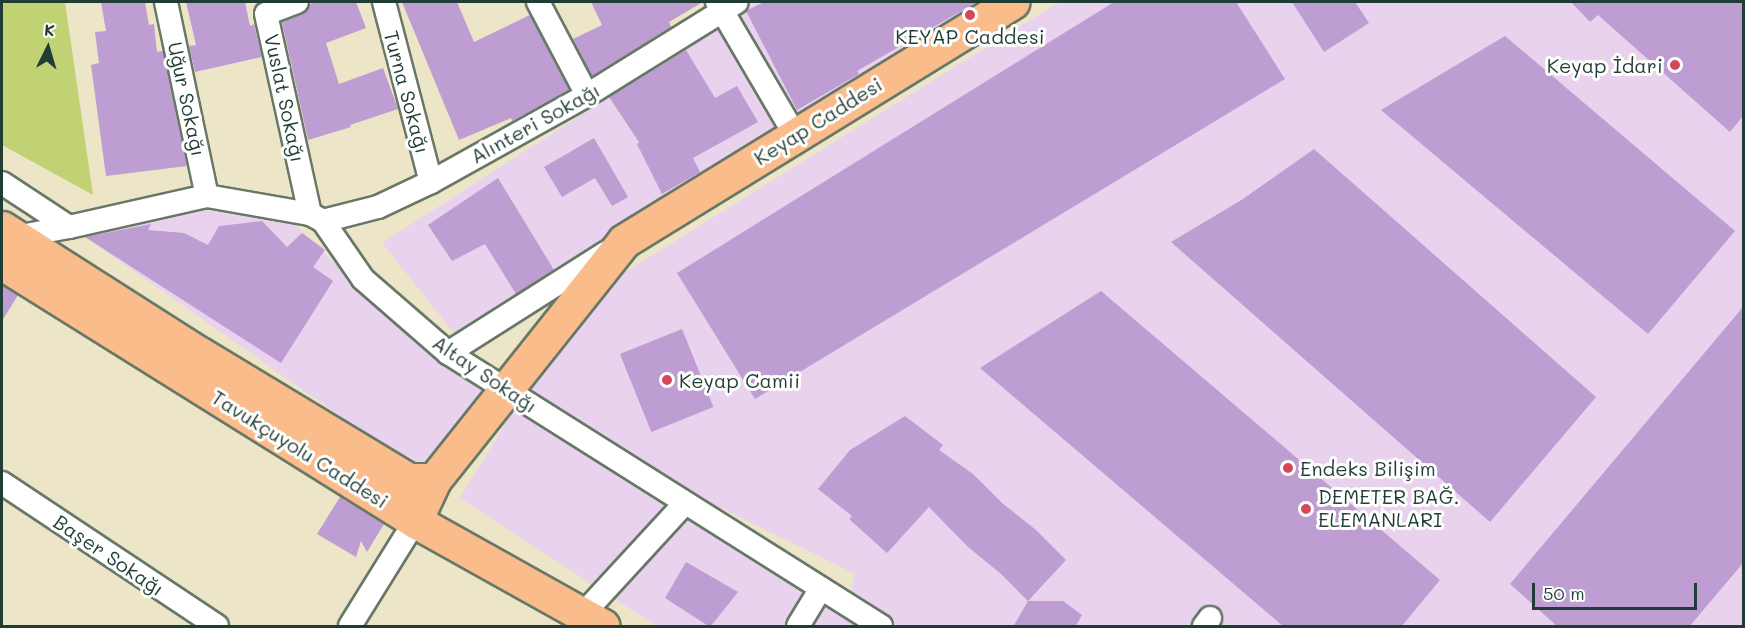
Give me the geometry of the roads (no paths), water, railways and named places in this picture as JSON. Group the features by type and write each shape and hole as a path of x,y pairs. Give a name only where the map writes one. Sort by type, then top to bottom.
{"main road":[{"name":"Keyap Caddesi","path":"415,521 434,480 624,241 1012,2"},
{"name":"Tavukçuyolu Caddesi","path":"6,242 200,354 409,480 434,480"},
{"name":"Tavukçuyolu Caddesi","path":"6,242 415,521 593,620"}],"street":[{"name":"Uğur Sokağı","path":"166,2 207,196"},
{"name":"Vuslat Sokağı","path":"297,2 266,14 317,218"},
{"name":"Turna Sokağı","path":"384,2 430,182"},
{"path":"538,2 588,95"},
{"path":"726,5 795,135"},
{"name":"Alınteri Sokağı","path":"317,218 378,207 430,182 588,95 726,5"},
{"path":"2,183 69,227"},
{"path":"6,242 207,196 317,218"},
{"name":"Altay Sokağı","path":"317,218 363,279 448,353 881,627"},
{"name":"Keyap Caddesi","path":"448,353 624,241"},
{"name":"Başer Sokağı","path":"2,483 218,627"},
{"path":"593,620 684,504"},
{"path":"350,627 415,521"},
{"path":"798,627 821,588"}],"place":[{"name":"KEYAP Caddesi","path":"970,15"},
{"name":"Keyap İdari","path":"1675,65"},
{"name":"Keyap Camii","path":"667,380"},
{"name":"Endeks Bilişim","path":"1288,468"},
{"name":"DEMETER BAĞ. ELEMANLARI","path":"1306,509"}]}
